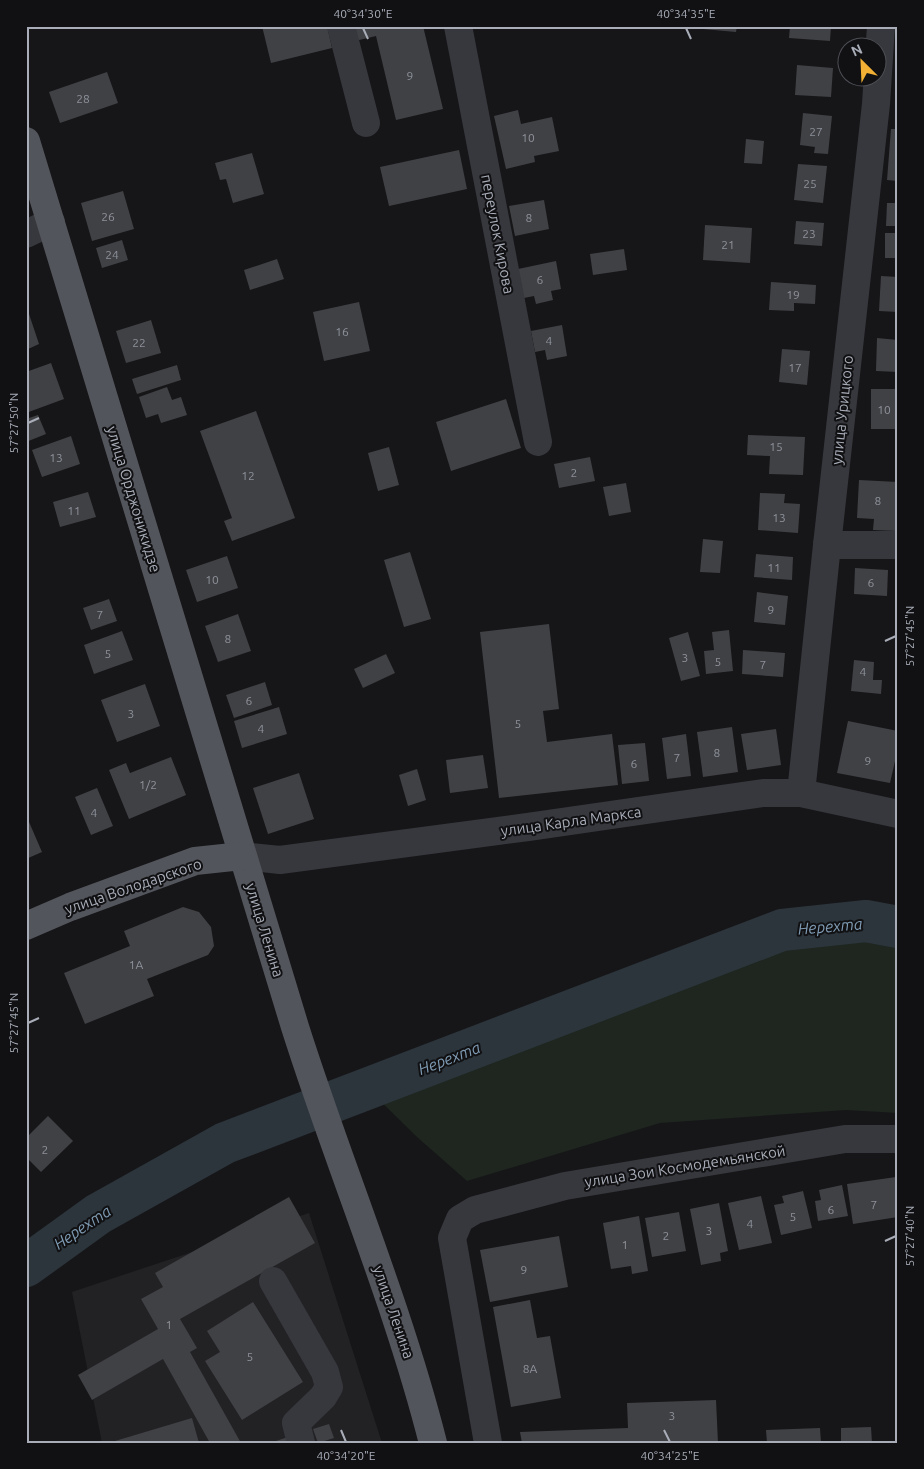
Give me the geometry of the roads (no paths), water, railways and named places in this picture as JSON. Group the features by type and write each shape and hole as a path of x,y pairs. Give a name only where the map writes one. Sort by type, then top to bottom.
{"main road":[{"name":"улица Орджоникидзе","path":"26,142 242,856"},
{"name":"улица Володарского","path":"26,926 70,907 195,861 242,856"},
{"name":"улица Ленина","path":"242,856 297,1032 411,1363 433,1443"}],"street":[{"path":"341,26 366,123"},
{"name":"переулок Кирова","path":"458,26 538,442"},
{"name":"улица Урицкого","path":"801,794 827,545 887,106 881,26"},
{"path":"26,234 51,222"},
{"path":"827,545 898,545"},
{"name":"улица Карла Маркса","path":"242,856 280,860 763,793 801,794 898,814"},
{"name":"улица Зои Космодемьянской","path":"488,1443 452,1238 460,1220 475,1210 575,1184 845,1140 898,1139"},
{"path":"273,1281 325,1372 329,1387 323,1397 296,1423 302,1443"}],"waterway":[{"name":"Нерехта","path":"26,1266 98,1214 225,1143 782,930 866,921 898,927"}]}
